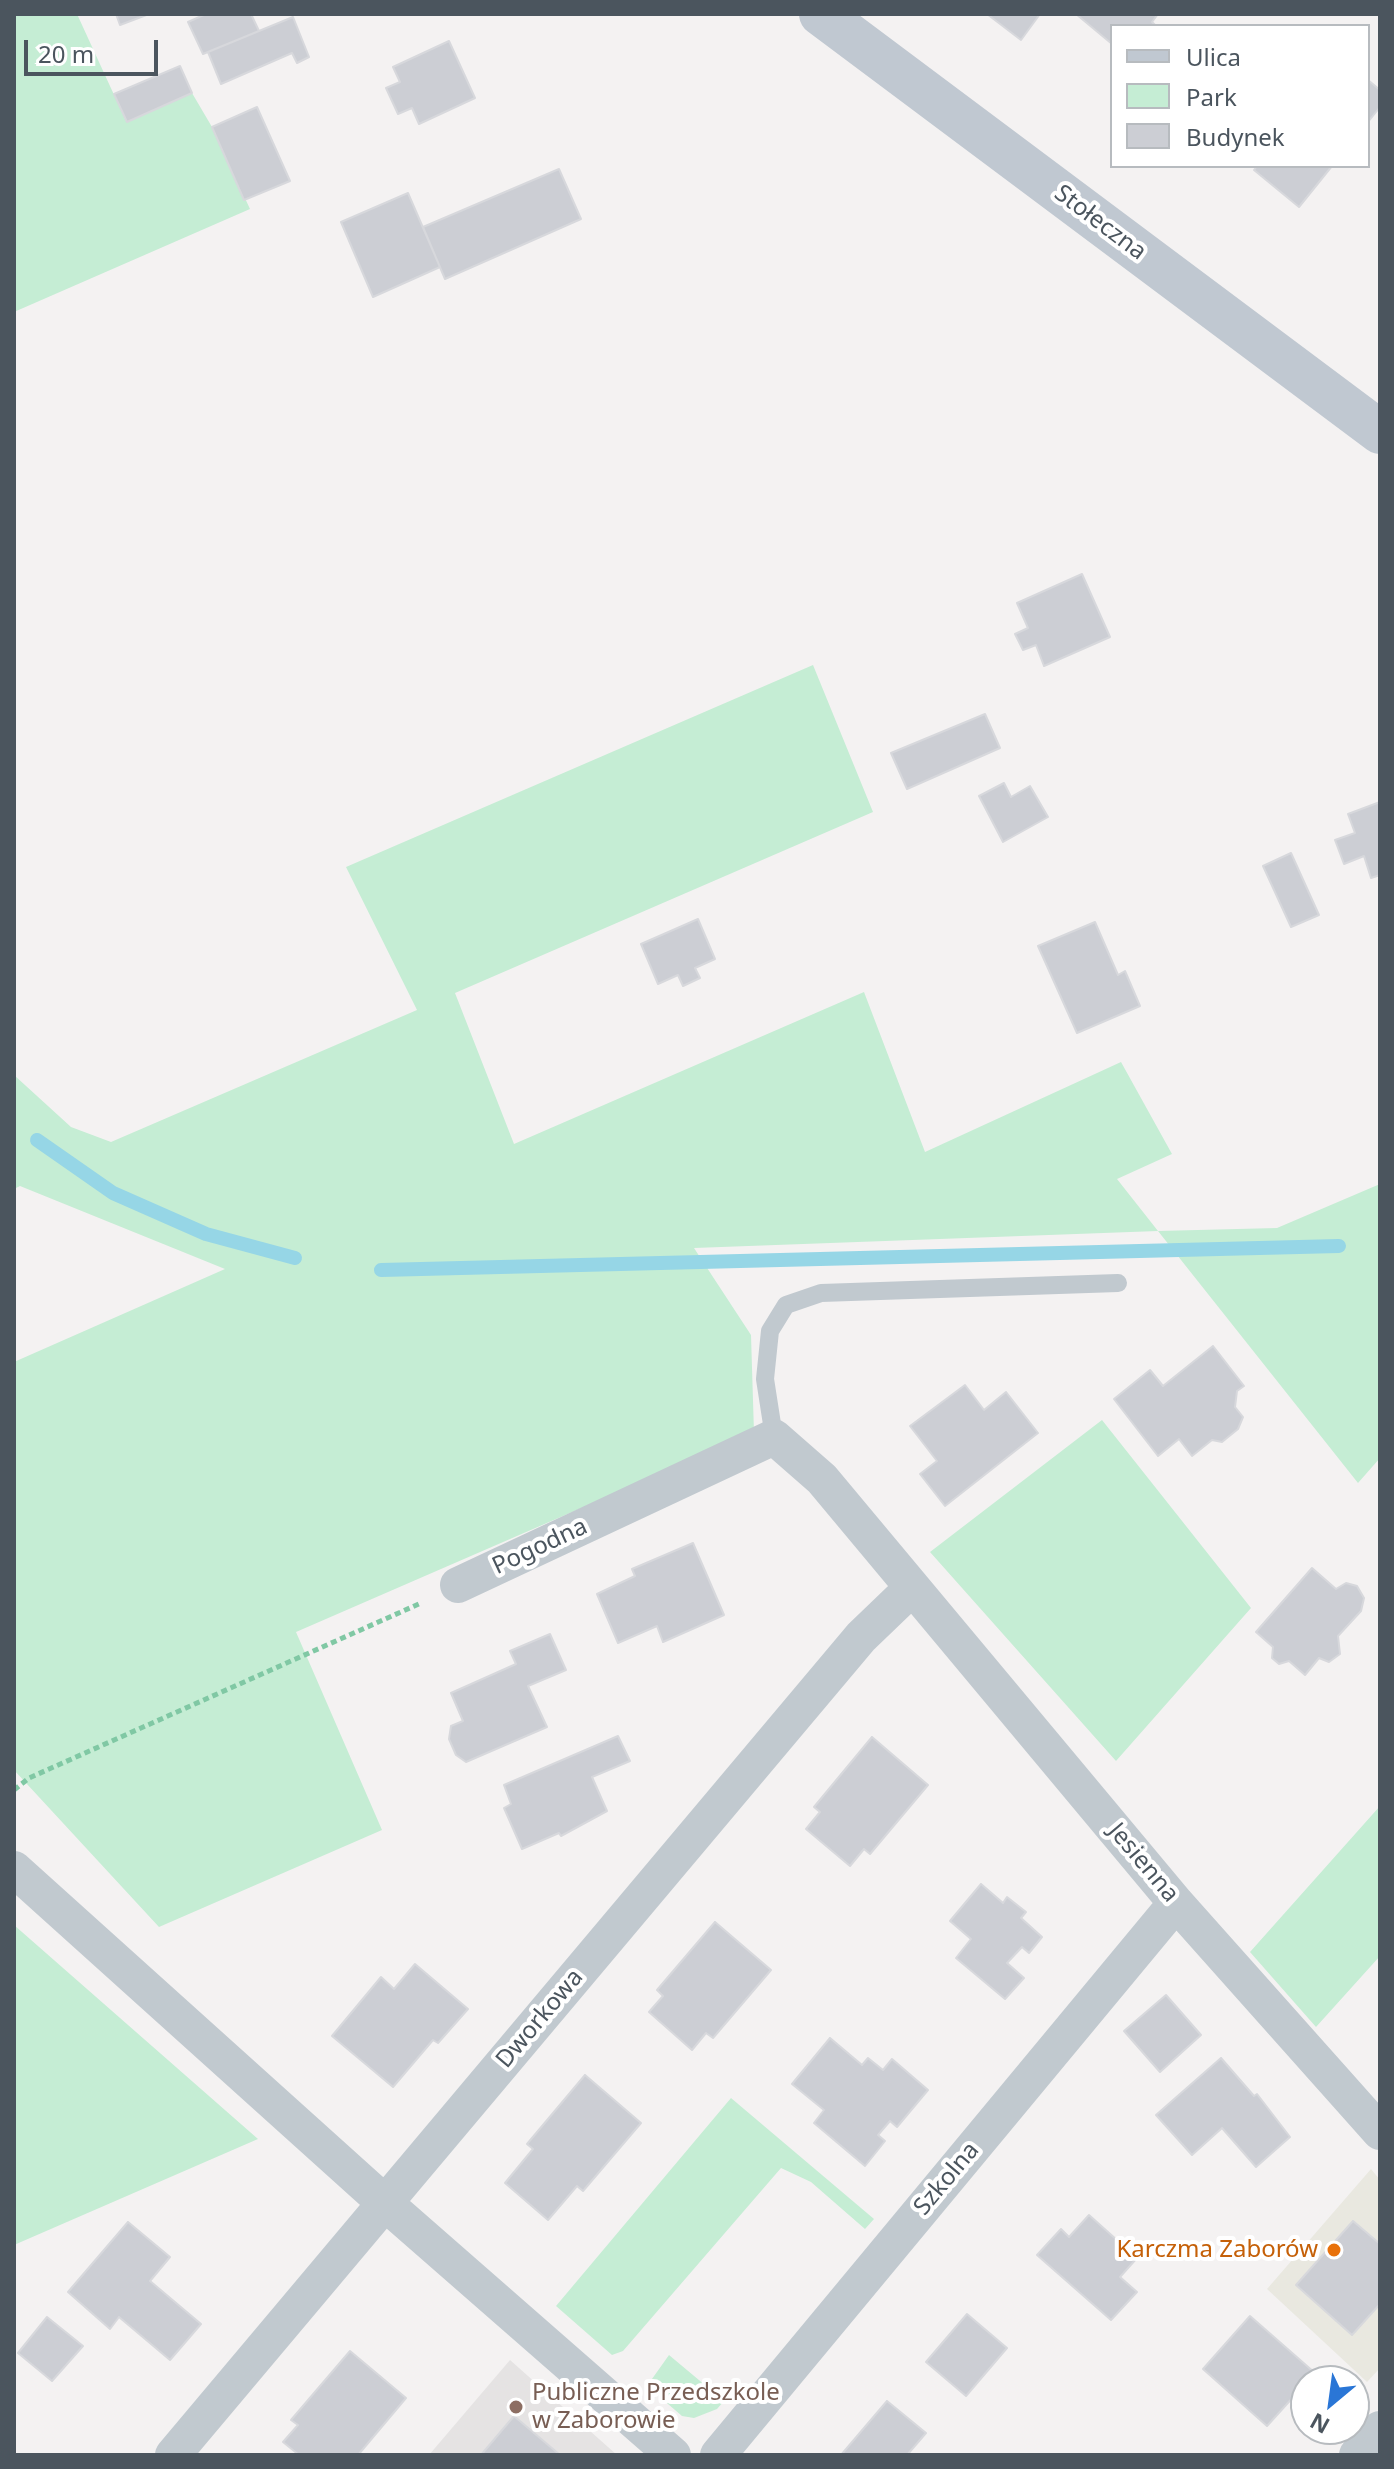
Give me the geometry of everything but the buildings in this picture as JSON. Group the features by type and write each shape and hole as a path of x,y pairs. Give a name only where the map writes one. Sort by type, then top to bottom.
{"main road":[{"name":"Stołeczna","path":"821,14 1380,432"}],"street":[{"name":"Pogodna","path":"458,1585 774,1437"},
{"name":"Jesienna","path":"774,1437 822,1479 1176,1903 1380,2132"},
{"name":"Dworkowa","path":"173,2455 861,1637 912,1588"},
{"path":"14,1869 386,2204 673,2455"},
{"name":"Szkolna","path":"718,2455 1176,1903"},
{"path":"1357,2455 1380,2429"}],"lane":[{"path":"774,1437 765,1379 770,1331 786,1305 821,1293 1118,1283"}],"path":[{"path":"14,1790 29,1778 458,1585"}],"shaded area":[{"path":"1371,2169 1380,2180 1380,2368 1370,2379 1370,2365 1349,2365 1267,2289"},
{"name":"Publiczne Przedszkole w Zaborowie","path":"510,2360 617,2455 429,2455"}],"green space":[{"path":"14,14 77,14 126,121 192,93 212,127 250,209 14,312"},
{"path":"813,665 873,812 455,993 514,1144 864,992 925,1152 1121,1062 1172,1154 1117,1179 1158,1231 694,1248 751,1335 754,1433 296,1632 382,1830 159,1927 14,1770 14,1362 225,1269 20,1186 14,1189 14,1075 71,1127 111,1142 417,1010 346,867"},
{"path":"1380,1184 1380,1458 1358,1483 1158,1231 1277,1228"},
{"path":"1102,1420 1251,1608 1116,1761 930,1552"},
{"path":"1380,1806 1380,1956 1316,2027 1250,1952"},
{"path":"14,1925 258,2139 14,2245"},
{"path":"731,2098 874,2219 865,2229 811,2182 781,2168 623,2351 612,2355 556,2306"},
{"path":"669,2355 724,2401 717,2409 694,2418 682,2416 647,2386"}],"waterway":[{"path":"37,1140 113,1193 206,1234 295,1258"},
{"path":"381,1270 1339,1246"}],"place":[{"name":"Karczma Zaborów","path":"1334,2250"},
{"name":"Publiczne Przedszkole w Zaborowie","path":"516,2407"}]}
